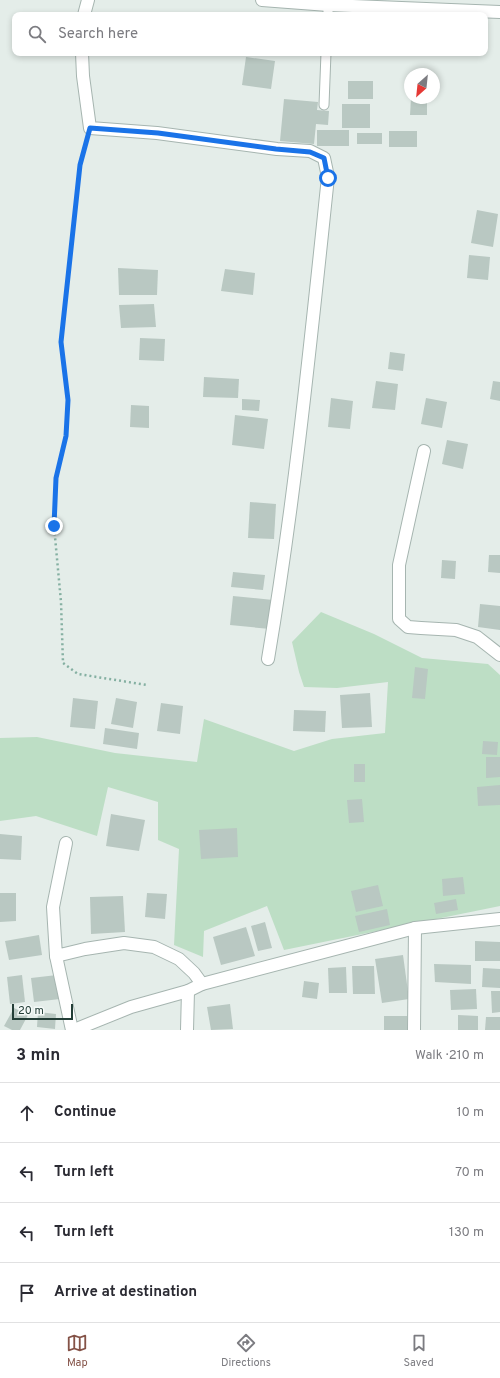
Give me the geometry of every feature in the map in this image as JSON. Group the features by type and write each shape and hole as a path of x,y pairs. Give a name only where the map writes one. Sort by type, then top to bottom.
{"street":[{"path":"85,12 88,0"},
{"path":"262,0 328,10 500,12"},
{"path":"82,56 83,76 90,128 158,133 276,149 310,152 324,158 328,178 308,369 282,578 268,659"},
{"path":"424,451 399,565 399,619 408,626 456,630 477,637 500,655"},
{"path":"66,843 53,907 56,956 73,1030 131,1007 188,991 202,984 415,928 500,919"},
{"path":"414,1030 415,928"},
{"path":"56,956 85,949 124,943 154,946 179,959 194,973 202,984"},
{"path":"188,991 188,1030"}],"lane":[{"path":"324,105 326,56"}],"path":[{"path":"90,128 80,165 61,342 68,400 66,436 56,478 54,526 61,602 63,664 78,674 147,685"}],"green space":[{"path":"321,612 374,634 422,658 488,664 500,675 500,906 284,950 267,906 204,931 203,957 174,945 179,849 158,840 158,802 108,787 97,836 36,816 0,821 0,738 37,737 115,753 197,762 204,719 294,751 332,739 385,733 388,682 337,688 304,687 292,642"}],"building":[{"path":"246,57 275,61 271,89 242,85"},
{"path":"348,81 373,81 373,99 348,99"},
{"path":"284,99 318,102 317,110 329,111 328,125 316,124 314,144 280,141"},
{"path":"342,104 370,104 370,128 342,128"},
{"path":"411,104 427,104 427,115 410,115"},
{"path":"317,130 349,130 349,146 317,146"},
{"path":"389,131 417,131 417,147 389,147"},
{"path":"357,133 382,133 382,144 357,144"},
{"path":"477,210 498,214 493,247 471,243"},
{"path":"469,255 490,257 488,280 467,278"},
{"path":"118,268 158,270 157,295 119,295"},
{"path":"225,269 255,273 253,295 221,291"},
{"path":"154,304 156,327 121,328 119,305"},
{"path":"140,338 165,339 164,361 139,360"},
{"path":"390,352 405,354 403,371 388,369"},
{"path":"204,377 239,379 238,398 203,397"},
{"path":"376,381 398,384 395,410 372,408"},
{"path":"493,381 500,382 500,401 490,399"},
{"path":"331,398 353,401 350,429 328,427"},
{"path":"426,398 447,402 442,428 421,424"},
{"path":"242,399 260,400 259,411 242,410"},
{"path":"131,405 149,406 149,428 130,427"},
{"path":"235,415 268,419 264,449 232,445"},
{"path":"447,440 468,444 463,469 442,464"},
{"path":"250,502 276,504 274,539 248,538"},
{"path":"489,555 500,555 500,573 488,572"},
{"path":"442,560 456,561 455,579 441,578"},
{"path":"233,572 265,575 263,590 231,587"},
{"path":"233,596 273,600 270,629 230,625"},
{"path":"480,604 500,606 500,630 478,627"},
{"path":"415,667 428,669 425,699 412,698"},
{"path":"370,693 372,727 342,728 340,695"},
{"path":"73,698 98,701 95,729 70,727"},
{"path":"116,698 137,702 133,728 111,724"},
{"path":"161,703 183,706 180,734 157,731"},
{"path":"294,710 326,711 325,732 293,731"},
{"path":"105,728 139,733 137,749 103,744"},
{"path":"483,741 498,742 497,755 482,754"},
{"path":"486,757 500,757 500,777 486,778"},
{"path":"354,764 365,764 365,782 354,782"},
{"path":"500,785 500,805 478,806 477,787"},
{"path":"362,799 364,822 349,823 347,800"},
{"path":"111,814 145,820 139,851 106,846"},
{"path":"237,828 238,857 201,859 199,830"},
{"path":"0,834 22,836 21,860 0,859"},
{"path":"463,877 465,894 443,896 442,879"},
{"path":"378,885 383,906 356,912 351,891"},
{"path":"0,893 16,893 16,921 0,922"},
{"path":"147,893 167,894 165,919 145,917"},
{"path":"123,896 125,932 91,934 90,897"},
{"path":"456,899 458,910 436,914 434,903"},
{"path":"387,909 390,925 359,932 355,916"},
{"path":"265,922 272,948 258,951 251,926"},
{"path":"246,927 255,956 221,965 213,937"},
{"path":"39,935 42,955 9,960 5,941"},
{"path":"475,941 500,942 500,961 475,961"},
{"path":"403,955 409,999 382,1003 375,959"},
{"path":"434,964 471,965 471,984 435,982"},
{"path":"352,966 374,966 375,994 353,994"},
{"path":"346,967 347,993 329,993 328,968"},
{"path":"483,968 500,969 500,988 482,987"},
{"path":"22,975 25,1002 10,1004 7,977"},
{"path":"57,975 60,999 34,1002 31,978"},
{"path":"304,981 319,983 317,999 302,997"},
{"path":"476,989 477,1009 451,1010 450,990"},
{"path":"491,991 500,991 500,1012 492,1013"},
{"path":"230,1004 233,1029 211,1030 207,1007"},
{"path":"14,1008 28,1015 20,1030 12,1030 4,1026"},
{"path":"38,1012 56,1014 55,1029 37,1027"},
{"path":"458,1015 478,1016 478,1030 458,1030"},
{"path":"384,1016 407,1016 408,1030 384,1030"},
{"path":"486,1017 500,1017 500,1030 485,1030"}],"route":[{"path":"54,526 56,478 66,436 68,400 61,342 80,165 90,128 158,133 276,149 310,152 324,158 328,178"}]}
